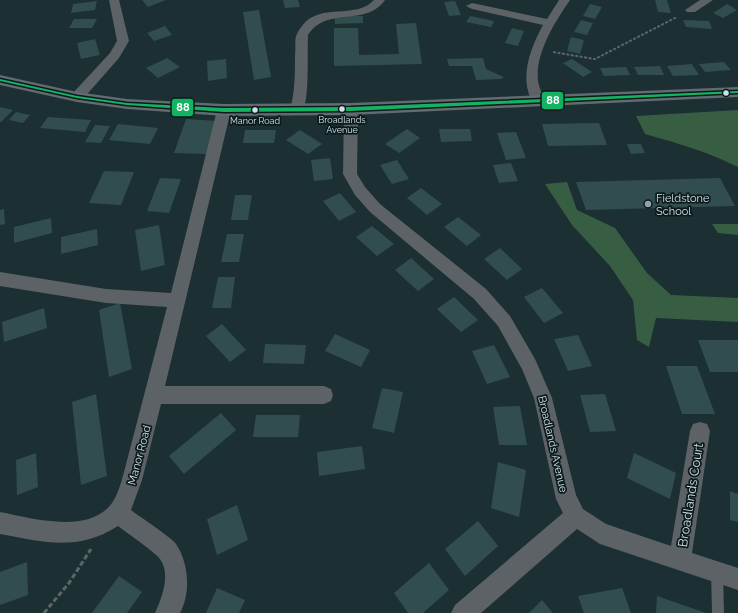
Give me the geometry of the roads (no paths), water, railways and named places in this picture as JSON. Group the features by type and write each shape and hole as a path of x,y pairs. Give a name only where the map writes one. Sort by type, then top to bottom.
{"main road":[{"path":"0,80 77,97 127,104 224,110 351,109 539,102 738,92"}],"street":[{"path":"77,97 115,55 123,41 114,0"},
{"path":"297,110 300,96 302,35 305,25 312,17 325,13 371,8 380,0"},
{"path":"539,102 532,81 533,64 550,23 565,0"},
{"path":"691,10 708,0"},
{"path":"472,6 550,23"},
{"name":"Broadlands Avenue","path":"351,109 350,174 360,191 375,208 480,294 504,321 529,365 544,398 566,499 576,516 600,533 738,579"},
{"name":"Manor Road","path":"110,518 128,495 224,110"},
{"path":"0,279 35,286 106,296 177,300"},
{"path":"154,395 324,394"},
{"name":"Broadlands Court","path":"680,560 700,431"},
{"path":"463,613 576,516"},
{"path":"0,523 52,531 81,533 110,518 168,551 176,571 173,603 168,613"}],"lane":[{"path":"717,572 718,613"}],"place":[{"name":"Broadlands Avenue","path":"342,109"},
{"name":"Manor Road","path":"255,110"},
{"name":"Fieldstone School","path":"648,204"}]}
